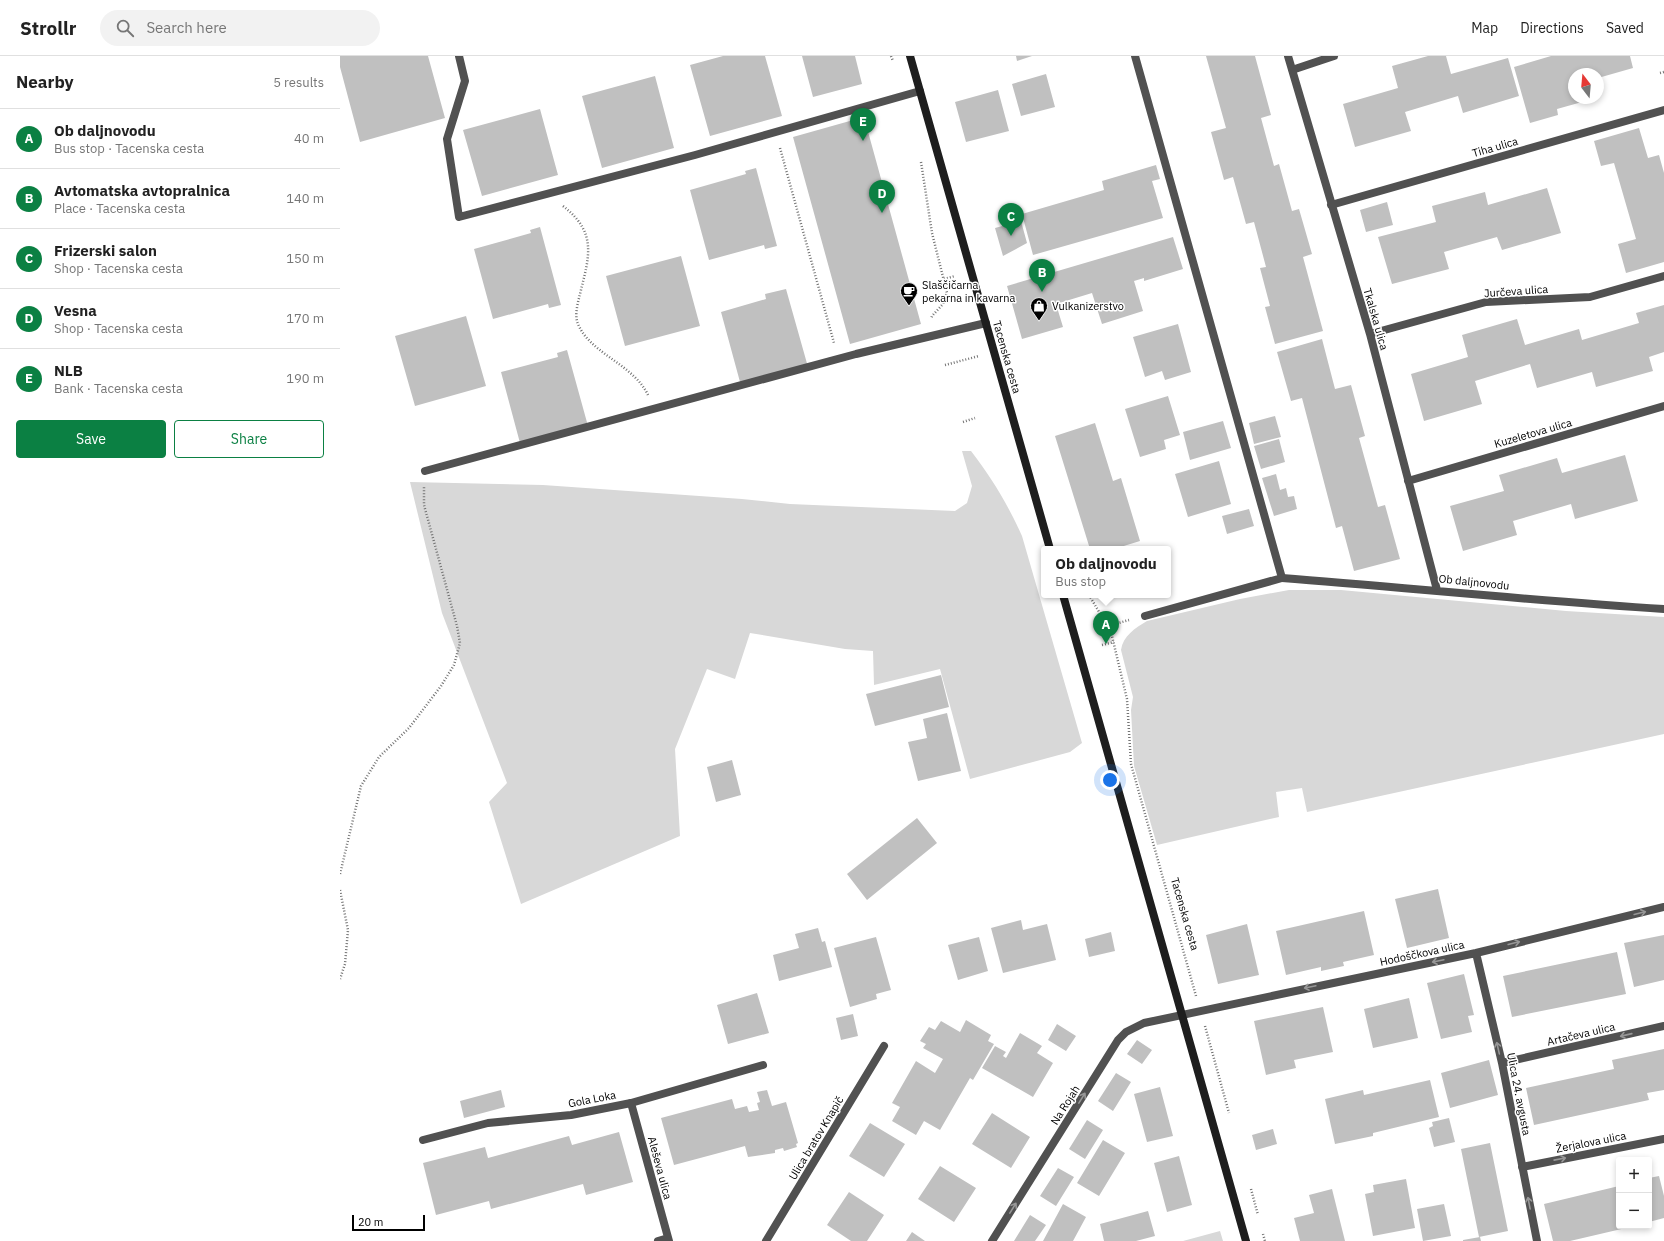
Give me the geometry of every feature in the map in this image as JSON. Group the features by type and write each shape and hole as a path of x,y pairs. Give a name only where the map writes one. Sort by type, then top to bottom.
{"main road":[{"name":"Tacenska cesta","path":"910,56 1049,546"},
{"path":"1064,598 1246,1241"}],"street":[{"path":"459,56 465,81 447,139 459,216 547,194 920,91"},
{"path":"1135,56 1282,578"},
{"name":"Tkalska ulica","path":"1288,56 1370,334 1437,590"},
{"path":"1292,70 1334,56"},
{"name":"Tiha ulica","path":"1331,205 1664,110"},
{"name":"Jurčeva ulica","path":"1370,334 1486,302 1590,297 1664,276"},
{"path":"425,471 839,359 986,323"},
{"name":"Kuzeletova ulica","path":"1408,481 1664,406"},
{"name":"Ob daljnovodu","path":"1145,616 1282,578 1437,590 1578,604 1664,609"},
{"name":"Hodoščkova ulica","path":"1182,1014 1476,953 1664,907"},
{"name":"Ulica 24. avgusta","path":"1476,953 1502,1063 1537,1241"},
{"name":"Na Rojah","path":"992,1241 1118,1040 1126,1032 1144,1023 1182,1014"},
{"name":"Artačeva ulica","path":"1502,1063 1664,1026"},
{"name":"Ulica bratov Knapič","path":"766,1241 884,1046"},
{"name":"Gola Loka","path":"423,1140 488,1123 570,1115 631,1102 763,1065"},
{"name":"Aleševa ulica","path":"631,1102 668,1240 658,1241"},
{"name":"Žerjalova ulica","path":"1522,1167 1664,1139"}],"path":[{"path":"891,56 893,63"},
{"path":"1660,73 1664,72"},
{"path":"775,132 839,359"},
{"path":"919,154 932,233 947,293 943,304 932,316 931,320"},
{"path":"547,194 572,213 581,225 588,240 589,256 577,305 577,321 584,333 597,347 634,374 645,388 655,410"},
{"path":"963,422 975,418"},
{"path":"340,874 361,786 379,757 409,728 441,686 454,665 460,643 457,626 424,505 425,471"},
{"name":"Tacenska cesta","path":"1091,598 1108,626 1114,642 1127,699 1131,764 1229,1115"},
{"path":"1108,626 1145,616"},
{"path":"1102,645 1114,642"},
{"path":"340,890 348,930 345,964 340,979"},
{"path":"1248,1182 1259,1219"},
{"path":"1261,1226 1265,1241"}],"shaded area":[{"path":"962,451 971,451 986,471 1011,513 1022,536 1082,743 1070,752 970,779 940,669 874,685 873,651 845,649 750,633 735,679 707,669 675,749 680,836 521,904 489,802 507,783 442,613 410,482 543,485 742,499 790,504 955,511 967,503 972,486"},
{"path":"1289,590 1341,590 1566,611 1664,617 1664,734 1307,812 1302,788 1276,792 1279,817 1157,845 1134,766 1131,710 1133,697 1121,650 1124,641 1134,630 1147,621 1240,599"},
{"path":"1220,1231 1223,1241 1183,1241"}],"building":[{"path":"340,56 428,56 445,118 360,142 340,67"},
{"path":"723,56 765,56 782,116 710,136 690,65"},
{"path":"802,56 855,56 862,84 813,97"},
{"path":"1016,56 1032,56 1017,61"},
{"path":"1206,56 1255,56 1271,115 1261,118 1274,166 1279,164 1292,211 1299,209 1312,254 1303,257 1323,331 1275,344 1265,307 1270,306 1260,268 1266,267 1254,222 1246,224 1233,177 1224,180 1211,132 1226,128"},
{"path":"1428,56 1446,56 1451,74 1508,58 1519,96 1463,113 1458,96 1405,112 1411,131 1355,147 1343,104 1398,88 1392,66"},
{"path":"1551,56 1630,56 1633,68 1604,76 1604,68 1568,68 1568,104 1575,104 1557,109 1558,115 1530,123 1514,67"},
{"path":"1046,74 1055,107 1021,116 1012,84"},
{"path":"655,76 674,148 602,168 582,96"},
{"path":"998,90 1009,131 966,142 955,102"},
{"path":"540,109 558,175 482,196 463,130"},
{"path":"864,117 921,324 850,344 793,137"},
{"path":"1639,128 1648,158 1659,155 1664,173 1664,262 1626,273 1618,244 1636,239 1614,163 1601,166 1594,141"},
{"path":"1156,165 1160,179 1152,181 1163,218 1033,255 1022,214 1104,190 1102,181"},
{"path":"756,168 777,246 765,249 764,245 709,260 690,190 746,174 745,171"},
{"path":"1547,188 1561,233 1502,250 1497,237 1444,252 1449,269 1392,284 1378,237 1436,222 1432,206 1485,192 1488,205"},
{"path":"1387,202 1393,225 1366,232 1360,210"},
{"path":"1021,221 1027,243 1003,256 995,228"},
{"path":"540,227 561,305 549,308 548,304 493,319 474,249 531,233 530,230"},
{"path":"1173,237 1183,269 1144,281 1144,278 1134,281 1143,311 1102,324 1092,293 1056,304 1063,327 1022,339 1007,286"},
{"path":"681,256 700,326 625,346 606,276"},
{"path":"786,289 808,367 740,382 721,312 766,299 765,294"},
{"path":"1664,305 1664,352 1649,357 1653,371 1596,387 1592,372 1537,388 1530,364 1475,381 1482,404 1424,421 1411,374 1468,357 1462,335 1517,319 1525,345 1579,329 1582,340 1639,323 1636,313"},
{"path":"466,316 486,386 415,406 395,336"},
{"path":"1178,324 1191,372 1165,380 1162,371 1145,377 1133,337"},
{"path":"1322,339 1335,389 1351,385 1365,436 1359,438 1378,507 1385,505 1400,559 1354,571 1342,526 1336,528 1302,398 1291,401 1277,352"},
{"path":"567,350 588,426 520,443 501,372 558,357 557,353"},
{"path":"1168,396 1180,435 1164,440 1166,449 1140,457 1125,409"},
{"path":"1275,416 1281,437 1254,444 1249,423"},
{"path":"1223,421 1231,448 1190,460 1183,432"},
{"path":"1095,423 1113,481 1121,478 1140,541 1124,546 1089,546 1055,436"},
{"path":"1279,439 1285,462 1261,469 1254,446"},
{"path":"1625,455 1638,501 1575,519 1571,504 1513,521 1517,535 1463,551 1450,506 1504,491 1499,475 1557,458 1562,473"},
{"path":"1219,461 1231,504 1188,517 1175,474"},
{"path":"1276,474 1280,490 1286,488 1288,497 1294,496 1297,509 1274,516 1262,478"},
{"path":"1249,509 1254,526 1227,534 1222,516"},
{"path":"941,675 949,707 875,726 866,694"},
{"path":"947,713 961,771 918,781 908,742 927,738 923,719"},
{"path":"732,760 741,795 716,802 707,767"},
{"path":"917,818 937,843 867,900 847,874"},
{"path":"1438,889 1449,938 1407,948 1395,899"},
{"path":"1364,911 1374,955 1343,962 1344,966 1321,971 1321,967 1286,975 1276,931"},
{"path":"1021,920 1023,930 1047,924 1056,960 1003,973 991,928"},
{"path":"1247,924 1259,975 1218,984 1206,935"},
{"path":"818,928 822,942 825,941 832,967 779,981 773,955 799,948 795,934"},
{"path":"1111,932 1115,951 1089,957 1085,939"},
{"path":"1664,935 1664,980 1634,987 1624,943"},
{"path":"876,937 891,990 876,994 877,999 850,1007 834,948"},
{"path":"979,937 988,971 958,980 948,945"},
{"path":"1617,952 1626,994 1512,1017 1503,976"},
{"path":"1464,974 1474,1015 1468,1016 1472,1032 1441,1039 1427,983"},
{"path":"757,993 769,1033 728,1044 717,1005"},
{"path":"1409,998 1418,1038 1373,1048 1364,1009"},
{"path":"1323,1007 1333,1052 1294,1060 1296,1068 1266,1075 1254,1021"},
{"path":"853,1014 858,1036 841,1040 836,1018"},
{"path":"966,1020 991,1035 988,1041 994,1044 973,1080 970,1078 940,1130 924,1121 916,1135 892,1121 900,1107 892,1103 916,1061 935,1073 943,1059 923,1048 926,1044 920,1041 929,1027 935,1030 941,1021 960,1032"},
{"path":"1057,1024 1076,1036 1066,1051 1048,1040"},
{"path":"1020,1033 1042,1046 1037,1053 1053,1063 1033,1097 982,1068 995,1046 1006,1052 1003,1056 1006,1058"},
{"path":"1137,1040 1152,1050 1142,1064 1127,1054"},
{"path":"1664,1049 1664,1090 1647,1093 1649,1100 1534,1125 1526,1088 1614,1069 1612,1060"},
{"path":"1489,1060 1498,1095 1450,1108 1441,1073"},
{"path":"1116,1073 1131,1082 1113,1111 1098,1101"},
{"path":"1430,1080 1439,1117 1373,1133 1373,1136 1335,1144 1325,1099 1363,1090 1364,1095"},
{"path":"1160,1087 1173,1136 1147,1142 1134,1094"},
{"path":"501,1090 505,1107 464,1118 460,1101"},
{"path":"767,1090 772,1106 786,1102 798,1143 796,1144 797,1147 784,1151 783,1148 775,1150 775,1153 748,1157 745,1146 674,1165 661,1118 732,1099 735,1109 747,1106 749,1112 759,1110 757,1103 760,1102 757,1092"},
{"path":"992,1113 1030,1137 1011,1168 972,1144"},
{"path":"1449,1118 1455,1142 1434,1147 1429,1128 1433,1126 1432,1122"},
{"path":"1087,1120 1103,1130 1085,1159 1069,1149"},
{"path":"870,1123 905,1144 884,1177 849,1156"},
{"path":"1273,1129 1277,1144 1256,1150 1252,1135"},
{"path":"619,1132 633,1182 586,1195 583,1184 491,1209 489,1201 436,1215 423,1163 485,1147 488,1158 569,1136 572,1145"},
{"path":"1103,1140 1125,1153 1099,1196 1077,1183"},
{"path":"1490,1143 1508,1231 1479,1237 1461,1149"},
{"path":"1179,1156 1192,1205 1167,1212 1154,1163"},
{"path":"940,1166 976,1188 954,1222 918,1199"},
{"path":"1058,1168 1074,1177 1056,1206 1040,1196"},
{"path":"1659,1176 1664,1196 1664,1218 1652,1221 1652,1193 1652,1177"},
{"path":"1406,1179 1415,1228 1373,1236 1365,1194 1374,1192 1373,1185"},
{"path":"1616,1187 1616,1229 1621,1229 1570,1241 1553,1241 1544,1204"},
{"path":"1332,1189 1345,1241 1300,1241 1294,1218 1314,1213 1309,1195"},
{"path":"849,1192 884,1215 867,1241 851,1241 827,1225"},
{"path":"1063,1204 1086,1217 1073,1241 1043,1241"},
{"path":"1444,1204 1451,1236 1423,1241 1417,1209"},
{"path":"1148,1211 1155,1236 1136,1241 1104,1241 1100,1224"},
{"path":"1030,1215 1046,1225 1035,1241 1014,1241"},
{"path":"912,1232 925,1241 906,1241"},
{"path":"1480,1237 1481,1241 1463,1241 1463,1240"}],"place":[{"name":"NLB","path":"863,141"},
{"name":"Vesna","path":"882,213"},
{"name":"Frizerski salon","path":"1011,236"},
{"name":"Avtomatska avtopralnica","path":"1042,292"},
{"name":"Slaščičarna pekarna in kavarna","path":"909,306"},
{"name":"Vulkanizerstvo","path":"1039,321"},
{"name":"Ob daljnovodu","path":"1106,644"}]}
